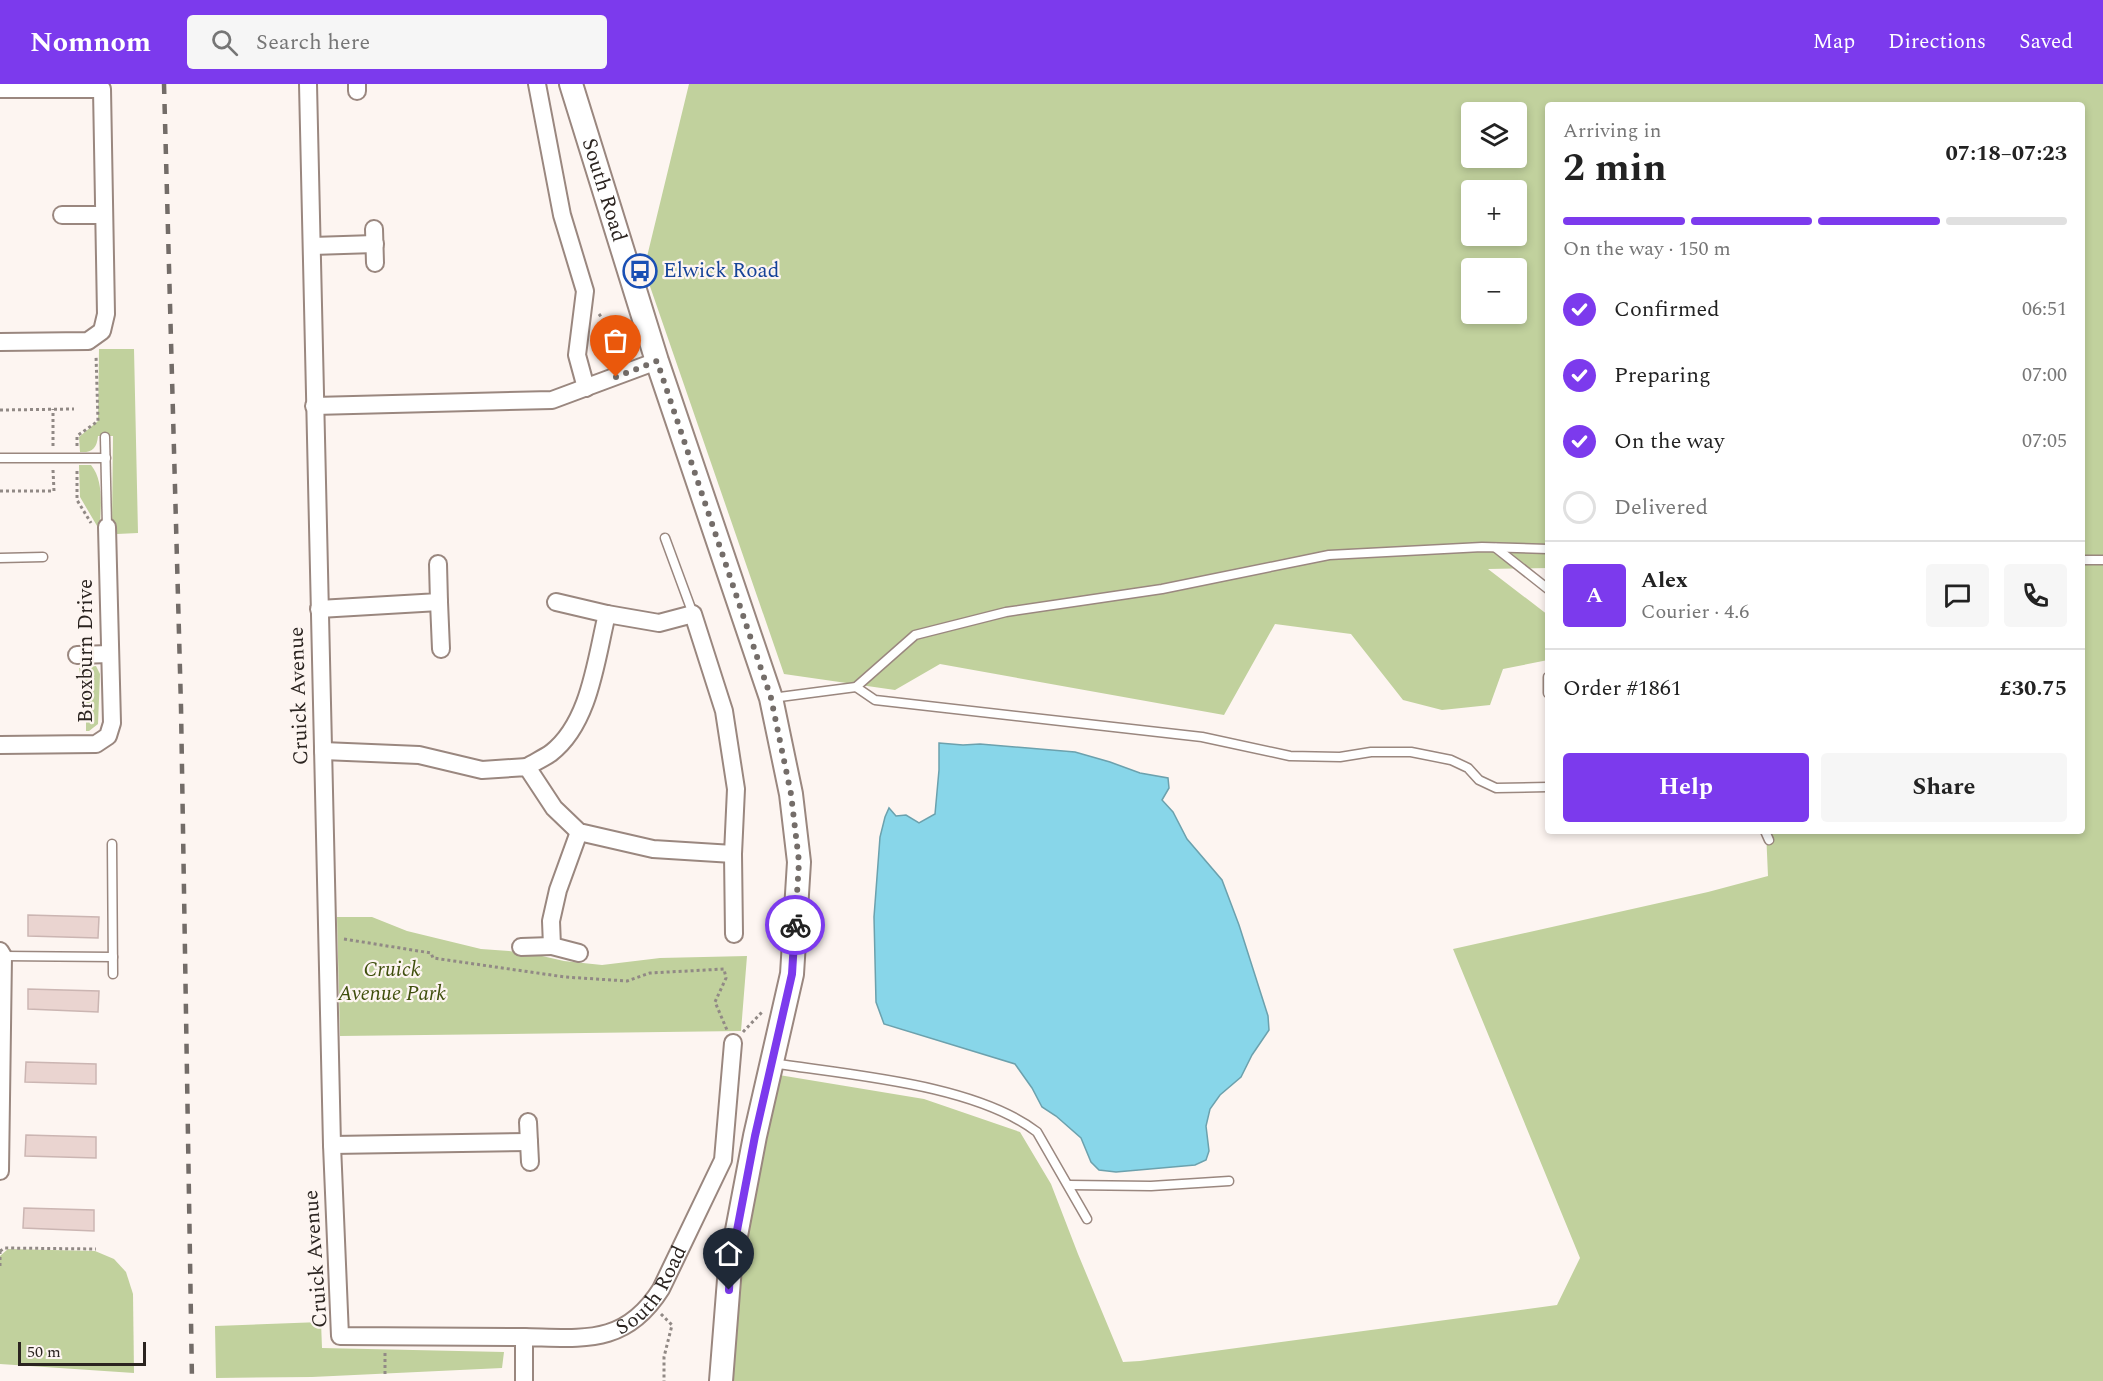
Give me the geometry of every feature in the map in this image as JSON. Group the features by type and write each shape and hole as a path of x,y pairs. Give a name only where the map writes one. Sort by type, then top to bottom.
{"main road":[{"name":"South Road","path":"571,84 657,361 771,698 791,794 799,862 792,974 755,1136 730,1267 721,1381"}],"street":[{"name":"Cruick Avenue","path":"308,84 332,1145 340,1336 524,1337"},
{"name":"South Road","path":"537,84 562,215 585,291 578,355 586,388"},
{"path":"0,89 104,86 106,314 102,331 88,341 0,342"},
{"path":"62,215 104,215"},
{"path":"312,246 375,237 375,263"},
{"path":"314,406 552,400 657,361"},
{"name":"Broxburn Drive","path":"0,745 96,744 108,736 112,723 107,527"},
{"path":"438,564 441,649"},
{"path":"319,609 440,602"},
{"path":"556,602 659,623 693,614 724,711 736,789 733,854 734,934"},
{"path":"323,751 419,755 482,770 527,767 552,752 571,731 584,709 607,614"},
{"path":"77,655 110,654"},
{"path":"527,767 554,808 579,832 653,849 733,854"},
{"path":"552,946 551,921 558,890 579,832"},
{"path":"521,947 552,946 579,954"},
{"path":"0,1172 2,954"},
{"name":"South Road","path":"524,1337 590,1338 611,1333 634,1320 651,1304 661,1289 723,1160 733,1044"},
{"path":"528,1122 530,1162"},
{"path":"332,1145 529,1142"},
{"path":"524,1337 524,1381"}],"lane":[{"path":"105,437 107,527"},
{"path":"0,458 105,458"},
{"path":"665,538 693,614"},
{"path":"771,698 856,687 915,635 1006,612 1162,589 1329,555 1495,547 1545,549"},
{"path":"1495,547 1545,587"},
{"path":"0,558 43,557"},
{"path":"2085,560 2103,560"},
{"path":"856,687 874,700 1202,738 1290,756 1340,757 1371,752 1411,752 1451,760 1468,768 1479,780 1496,788 1545,787"},
{"path":"1766,834 1769,840"},
{"path":"112,844 114,975"},
{"path":"2,954 113,957"},
{"path":"771,1063 871,1078 942,1092 994,1108 1037,1132 1087,1219"},
{"path":"1069,1185 1151,1186 1229,1181"}],"path":[{"path":"52,452 53,409"},
{"path":"0,410 74,409"},
{"path":"0,491 54,490 53,470"},
{"path":"327,936 431,954 433,958 565,977 627,981 650,973 724,969 726,978 716,1002 733,1044"},
{"path":"0,1268 0,1251 5,1248 96,1249"},
{"path":"651,1304 672,1325 664,1357 664,1381"},
{"path":"385,1346 385,1375"}],"green space":[{"path":"689,84 2103,84 2103,1381 731,1381 746,1237 779,1075 924,1099 1020,1132 1051,1184 1123,1362 1557,1305 1580,1258 1453,949 1708,892 1768,876 1766,834 2085,834 2085,102 1545,102 1545,568 1488,569 1545,613 1545,661 1503,669 1490,705 1442,710 1403,700 1351,634 1275,624 1224,715 940,664 895,690 784,674 644,269"},
{"path":"99,349 134,349 138,533 117,534 112,525 113,436 98,436 93,449 80,452 79,437 98,421"},
{"path":"79,465 91,465 98,480 101,496 100,531 80,497"},
{"path":"96,666 100,674 98,724 86,731 86,714 82,711 79,668"},
{"name":"Cruick Avenue Park","path":"337,917 372,917 407,931 481,949 602,965 660,958 747,956 741,1031 340,1036"},
{"path":"8,1249 95,1251 114,1259 126,1272 133,1294 134,1373 0,1364 0,1256"},
{"path":"321,1322 322,1348 504,1352 502,1368 312,1377 216,1378 215,1326"}],"water":[{"path":"939,743 1075,752 1140,773 1168,778 1169,788 1162,800 1173,812 1187,839 1222,880 1268,1016 1269,1030 1252,1055 1241,1077 1220,1095 1210,1109 1206,1126 1209,1151 1206,1160 1195,1165 1116,1172 1099,1170 1091,1162 1081,1138 1042,1107 1015,1064 884,1024 876,1002 874,917 880,837 889,808 896,816 906,815 919,823 935,814"}],"building":[{"path":"28,915 99,917 98,938 28,936"},
{"path":"28,989 99,991 98,1012 28,1009"},
{"path":"26,1062 96,1064 96,1084 25,1082"},
{"path":"26,1135 96,1137 96,1158 25,1156"},
{"path":"24,1208 94,1210 94,1231 23,1228"}],"railway":[{"path":"164,84 181,707 192,1381"}],"way so far":[{"path":"616,377 657,361 771,698 791,794 799,862 795,925"}],"place":[{"name":"Elwick Road","path":"640,271"}],"route":[{"path":"729,1290 730,1267 755,1136 792,974 795,925"}]}
